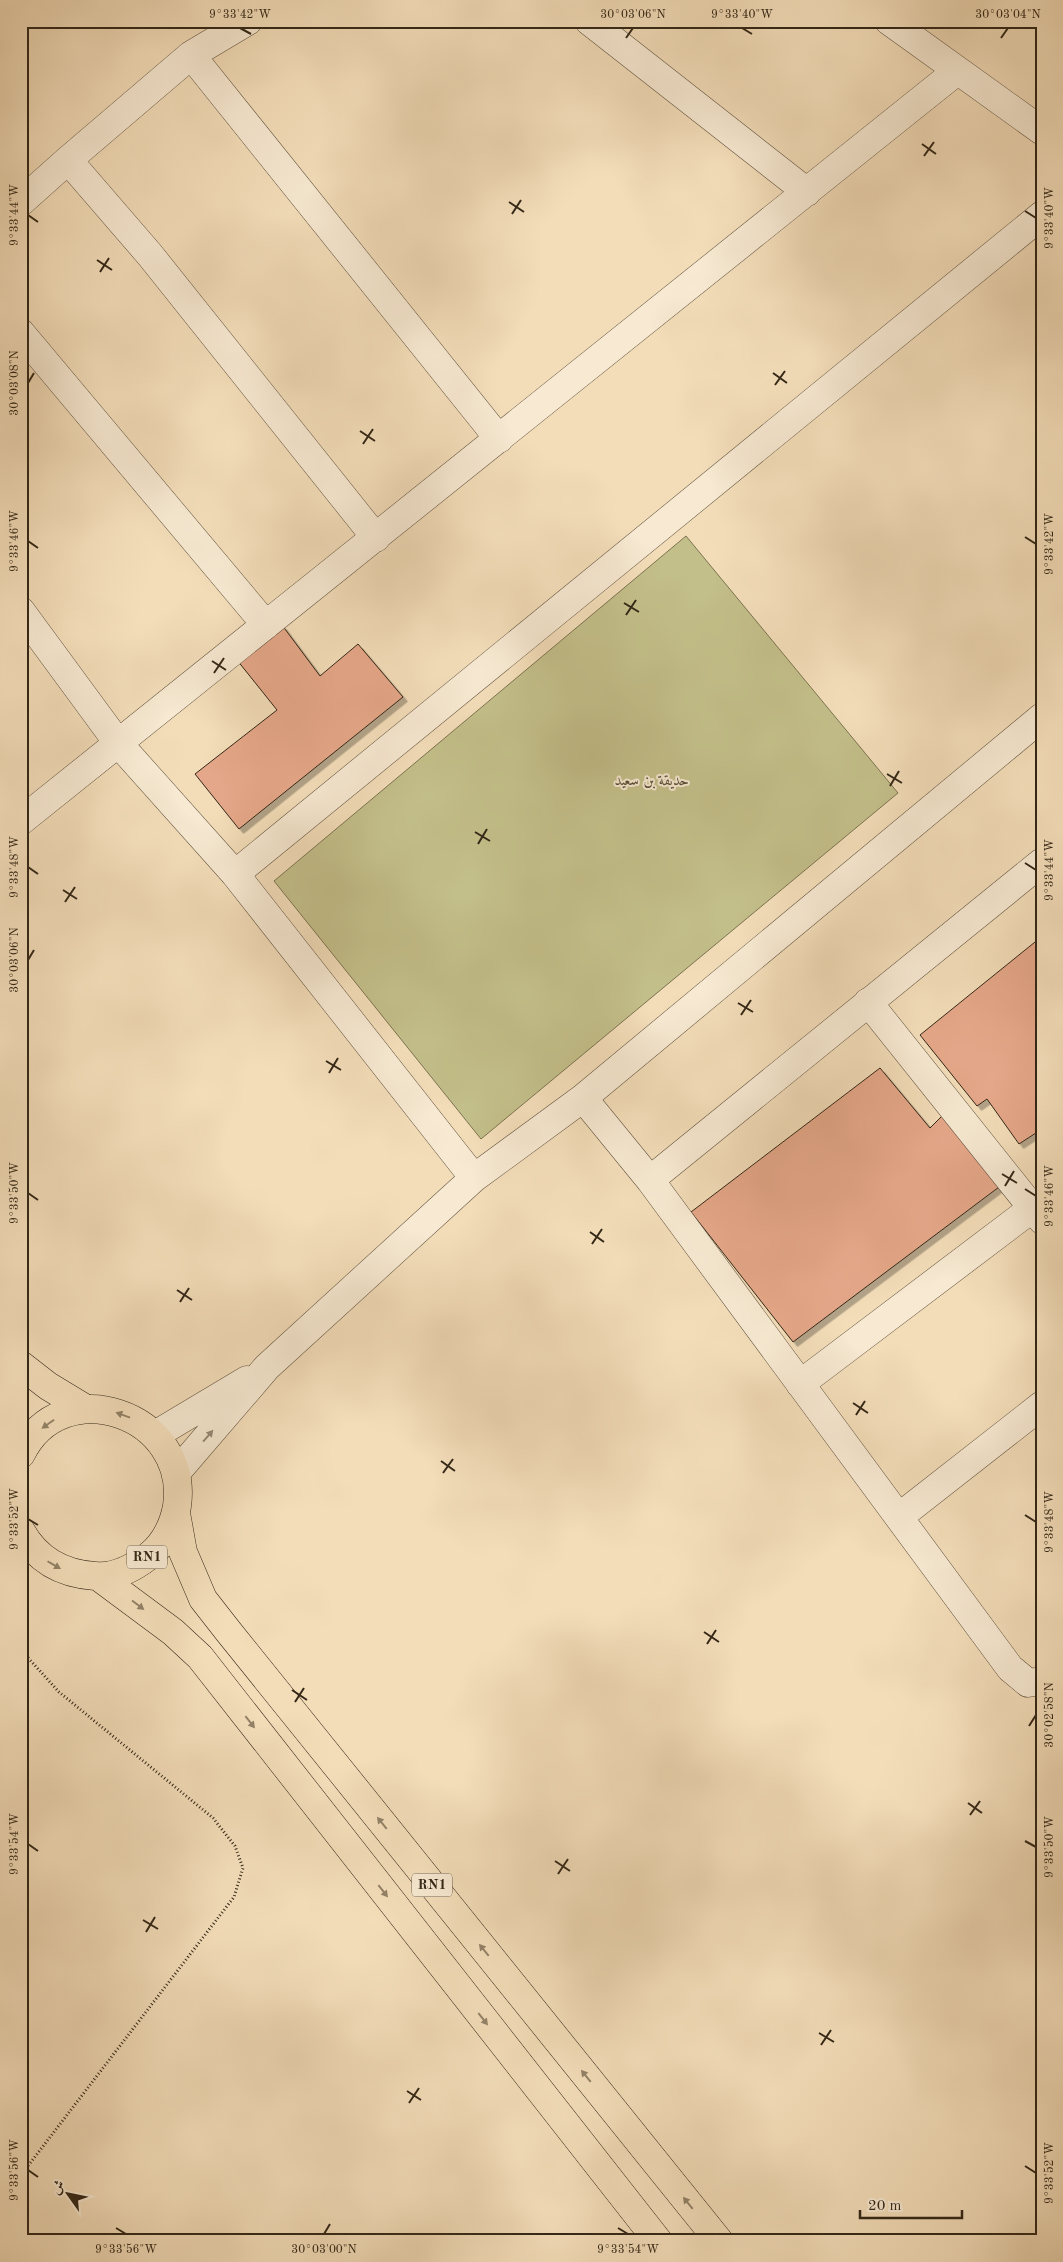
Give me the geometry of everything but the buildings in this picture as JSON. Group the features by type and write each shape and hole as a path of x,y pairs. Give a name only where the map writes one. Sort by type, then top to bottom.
{"highway":[{"name":"RN1","path":"21,1365 48,1386 86,1409"},
{"name":"RN1","path":"21,1454 37,1433 51,1421 86,1409 104,1409 124,1414 142,1424 155,1435 169,1454 176,1473 179,1493 176,1513 169,1533 156,1550 139,1563 120,1572 99,1576 78,1575 58,1568 40,1556 21,1531"},
{"name":"RN1","path":"176,1513 183,1552 203,1598 223,1625 718,2241"},
{"name":"RN1","path":"99,1576 166,1627 200,1657 658,2241"}],"street":[{"path":"21,202 191,55 248,21"},
{"path":"589,21 807,192"},
{"path":"889,21 1042,131"},
{"path":"191,55 499,439"},
{"path":"21,821 956,71"},
{"path":"68,160 150,254 376,538"},
{"path":"235,874 1042,216"},
{"path":"21,333 266,626"},
{"path":"21,611 118,742 235,874 474,1178"},
{"path":"176,1473 267,1367 474,1178 583,1098 1042,716"},
{"path":"650,1180 868,1002 1037,875"},
{"path":"800,1384 1039,1210 868,1002"},
{"path":"583,1098 650,1180 1017,1676 1028,1683 1042,1681"},
{"path":"155,1435 267,1367"},
{"path":"899,1517 1042,1405"}],"path":[{"path":"21,1650 59,1692 213,1818 235,1846 243,1868 234,1897 21,2175"}],"green space":[{"name":"حديقة بن سعيد","path":"686,536 898,793 481,1139 274,881"}]}
